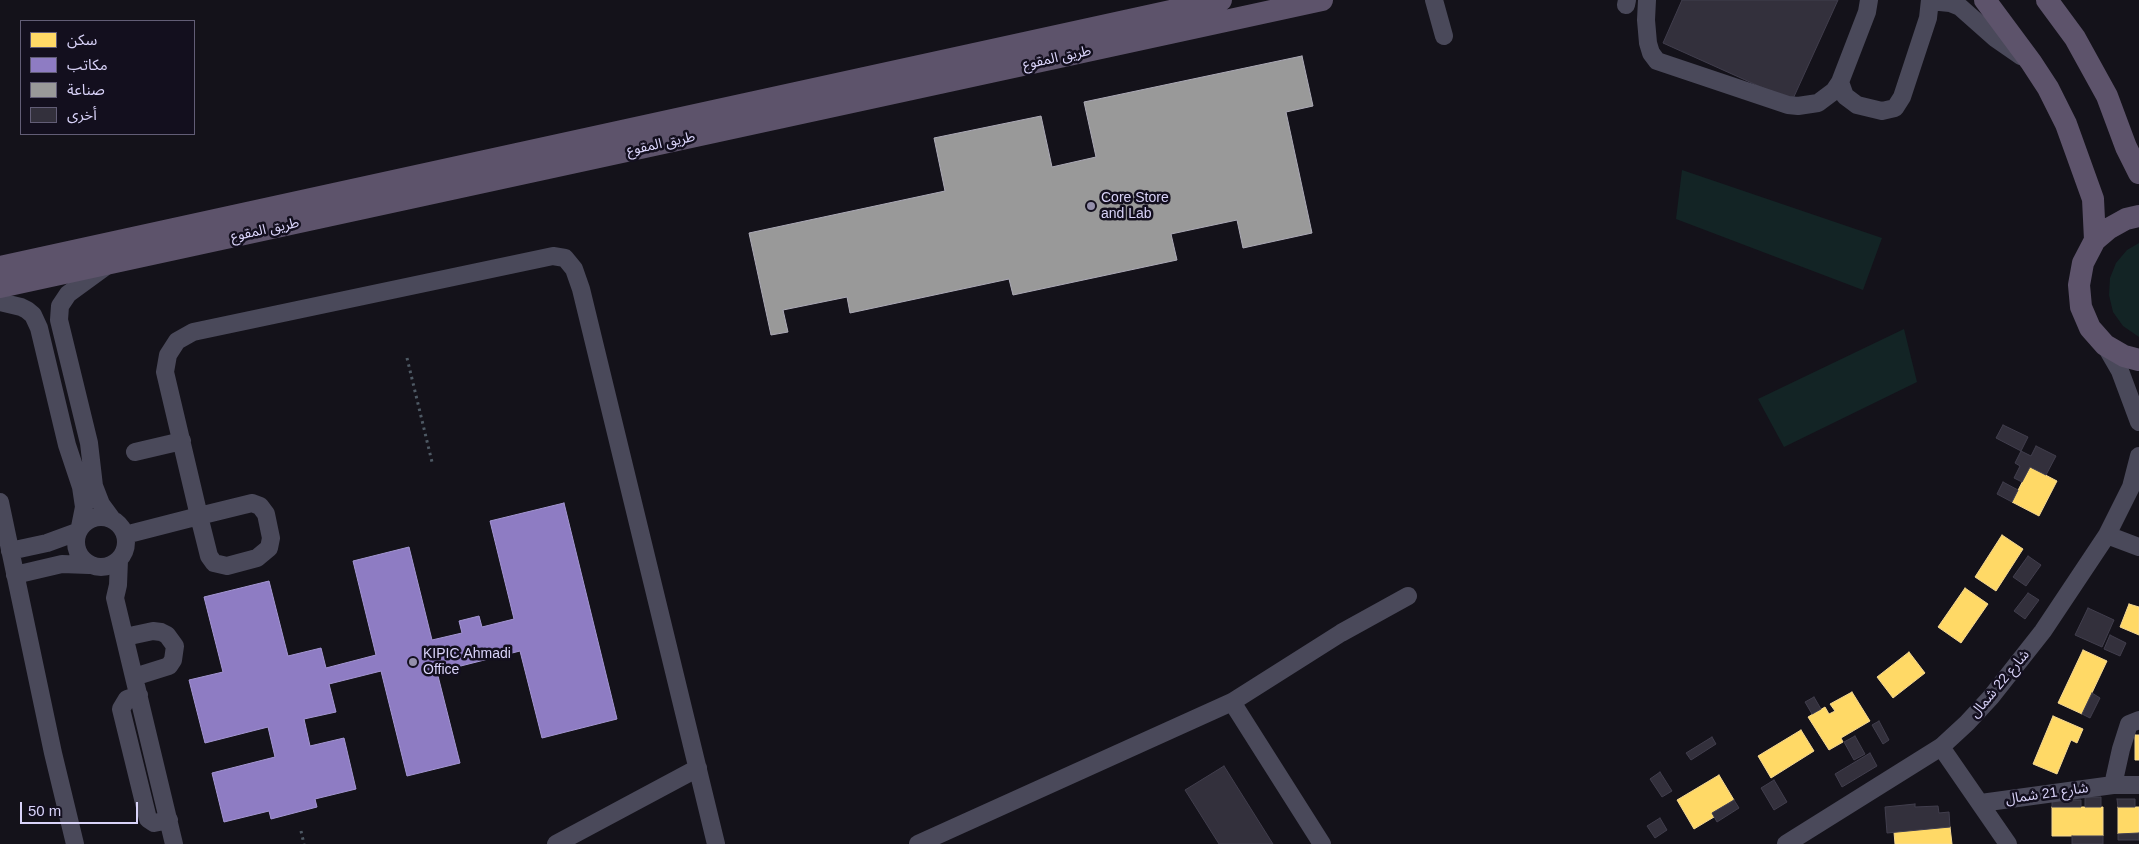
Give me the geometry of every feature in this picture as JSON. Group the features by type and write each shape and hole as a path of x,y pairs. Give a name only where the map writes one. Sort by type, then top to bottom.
{"main road":[{"name":"طريق المقوع","path":"0,267 1221,0"},
{"name":"طريق المقوع","path":"0,288 1322,0"},
{"path":"1985,0 2048,88 2066,124 2094,200 2095,240"},
{"path":"2047,0 2075,38 2108,96 2126,147 2139,173"},
{"path":"2139,216 2126,219 2108,229 2095,240 2083,263 2079,285 2082,308 2090,328 2105,345 2124,356 2139,360"}],"street":[{"path":"1434,0 1444,36"},
{"path":"1648,0 1646,20 1649,48 1653,58 1662,64 1788,105 1798,106 1818,103 1834,91 1840,82 1867,12 1868,0"},
{"path":"1840,82 1845,96 1857,105 1882,111 1895,108 1902,97 1928,18 1930,1 1958,3 1995,38 2031,62"},
{"path":"125,535 199,516 165,372 168,354 177,341 193,332 553,256 565,258 574,269 581,289 716,844"},
{"path":"109,264 68,294 60,306 59,320 89,443 94,486 101,504 125,535 125,548 119,560 118,585 115,598"},
{"path":"0,302 27,310 33,315 39,328 67,445 81,487 84,507 75,547 78,554 92,566 115,598 174,844"},
{"path":"2105,345 2120,370 2139,422"},
{"path":"135,452 182,441"},
{"name":"شارع 22 شمال","path":"1786,844 1941,747 1967,723 2008,676 2043,631 2107,535 2131,487 2139,456"},
{"path":"0,502 53,753 75,844"},
{"path":"10,551 47,544 79,529 85,522 98,517 112,519"},
{"path":"2107,535 2139,547"},
{"path":"15,575 62,564 108,567 119,560"},
{"path":"918,844 1232,702 1333,638 1408,596"},
{"path":"125,637 161,632 167,635 175,646 173,660 169,666 134,677"},
{"path":"1232,702 1322,844"},
{"path":"2113,785 2129,724 2139,720"},
{"path":"1941,747 2008,844"},
{"path":"556,844 698,768"},
{"name":"شارع 21 شمال","path":"1980,803 2113,785 2139,785"}],"path":[{"path":"406,358 432,462"},
{"path":"301,831 304,844"}],"shaded area":[{"path":"1682,170 1882,238 1863,290 1676,219"},
{"path":"2139,243 2139,337 2123,326 2113,312 2109,295 2110,278 2116,263 2127,250"},
{"path":"1904,329 1917,382 1784,447 1758,399"}],"building: سكن":[{"path":"2030,467 2057,481 2039,516 2012,502"},
{"path":"2002,535 2023,549 1996,591 1975,577"},
{"path":"1965,588 1988,604 1961,643 1938,627"},
{"path":"2129,604 2139,607 2139,635 2120,627"},
{"path":"2083,650 2107,661 2082,714 2058,703"},
{"path":"1909,652 1925,673 1893,698 1877,677"},
{"path":"1852,692 1870,721 1841,738 1843,742 1829,750 1808,717 1825,707 1829,714 1835,711 1830,704"},
{"path":"2053,716 2083,729 2077,743 2071,740 2057,774 2033,764"},
{"path":"1801,730 1814,751 1771,778 1758,756"},
{"path":"2135,735 2139,735 2139,760 2135,760"},
{"path":"1719,775 1734,800 1712,813 1714,817 1694,829 1677,800"},
{"path":"2052,807 2103,807 2103,836 2052,836"},
{"path":"2118,807 2139,807 2139,833 2118,834"},
{"path":"1950,827 1952,844 1895,844 1894,832"}],"building: مكاتب":[{"name":"KIPIC Ahmadi Office","path":"564,503 617,719 542,738 520,651 437,672 460,763 407,776 381,671 329,684 336,712 304,719 310,746 344,738 356,789 315,799 317,807 271,819 269,811 224,822 212,773 275,757 268,727 205,743 189,680 223,672 204,597 269,581 288,656 321,648 326,668 376,655 353,561 409,547 432,640 462,633 459,621 479,616 482,627 514,619 490,521"}],"building: صناعة":[{"name":"Core Store and Lab","path":"1302,56 1313,106 1286,112 1312,233 1243,248 1237,220 1171,234 1177,260 1013,295 1009,279 850,313 847,297 783,310 788,332 771,335 749,233 945,191 934,138 1041,116 1052,167 1096,157 1084,102"}],"building: أخرى":[{"path":"1682,0 1838,0 1792,101 1663,43"},
{"path":"2003,425 2028,437 2021,451 1996,438"},
{"path":"2036,446 2056,456 2046,475 2030,467 2022,482 2014,478 2020,466 2015,463 2021,451 2031,456"},
{"path":"2003,482 2018,490 2012,502 1997,494"},
{"path":"2028,556 2041,565 2026,586 2013,577"},
{"path":"2028,593 2039,600 2025,619 2014,611"},
{"path":"2088,608 2114,620 2102,647 2075,635"},
{"path":"2110,635 2126,643 2120,656 2104,649"},
{"path":"2092,693 2100,698 2090,718 2082,714"},
{"path":"1814,697 1821,709 1812,714 1805,702"},
{"path":"1879,721 1889,740 1883,744 1872,725"},
{"path":"1855,736 1865,754 1854,760 1844,742"},
{"path":"1712,737 1716,744 1691,760 1686,753"},
{"path":"1870,753 1877,766 1842,787 1835,774"},
{"path":"1224,766 1273,844 1219,844 1185,790"},
{"path":"1660,772 1672,791 1662,797 1650,779"},
{"path":"1774,780 1787,802 1774,810 1761,788"},
{"path":"2085,797 2101,797 2101,807 2085,807"},
{"path":"2117,799 2135,799 2135,807 2118,807"},
{"path":"1734,800 1739,808 1717,822 1712,813"},
{"path":"2052,800 2081,800 2081,807 2052,807"},
{"path":"1915,804 1915,807 1938,806 1939,813 1949,812 1950,827 1887,833 1885,807"},
{"path":"1660,818 1667,830 1655,838 1647,826"},
{"path":"2139,833 2139,840 2118,840 2118,834"},
{"path":"2072,836 2103,836 2103,844 2072,844"}],"place":[{"name":"Core Store and Lab","path":"1091,206"},
{"name":"KIPIC Ahmadi Office","path":"413,662"}]}
